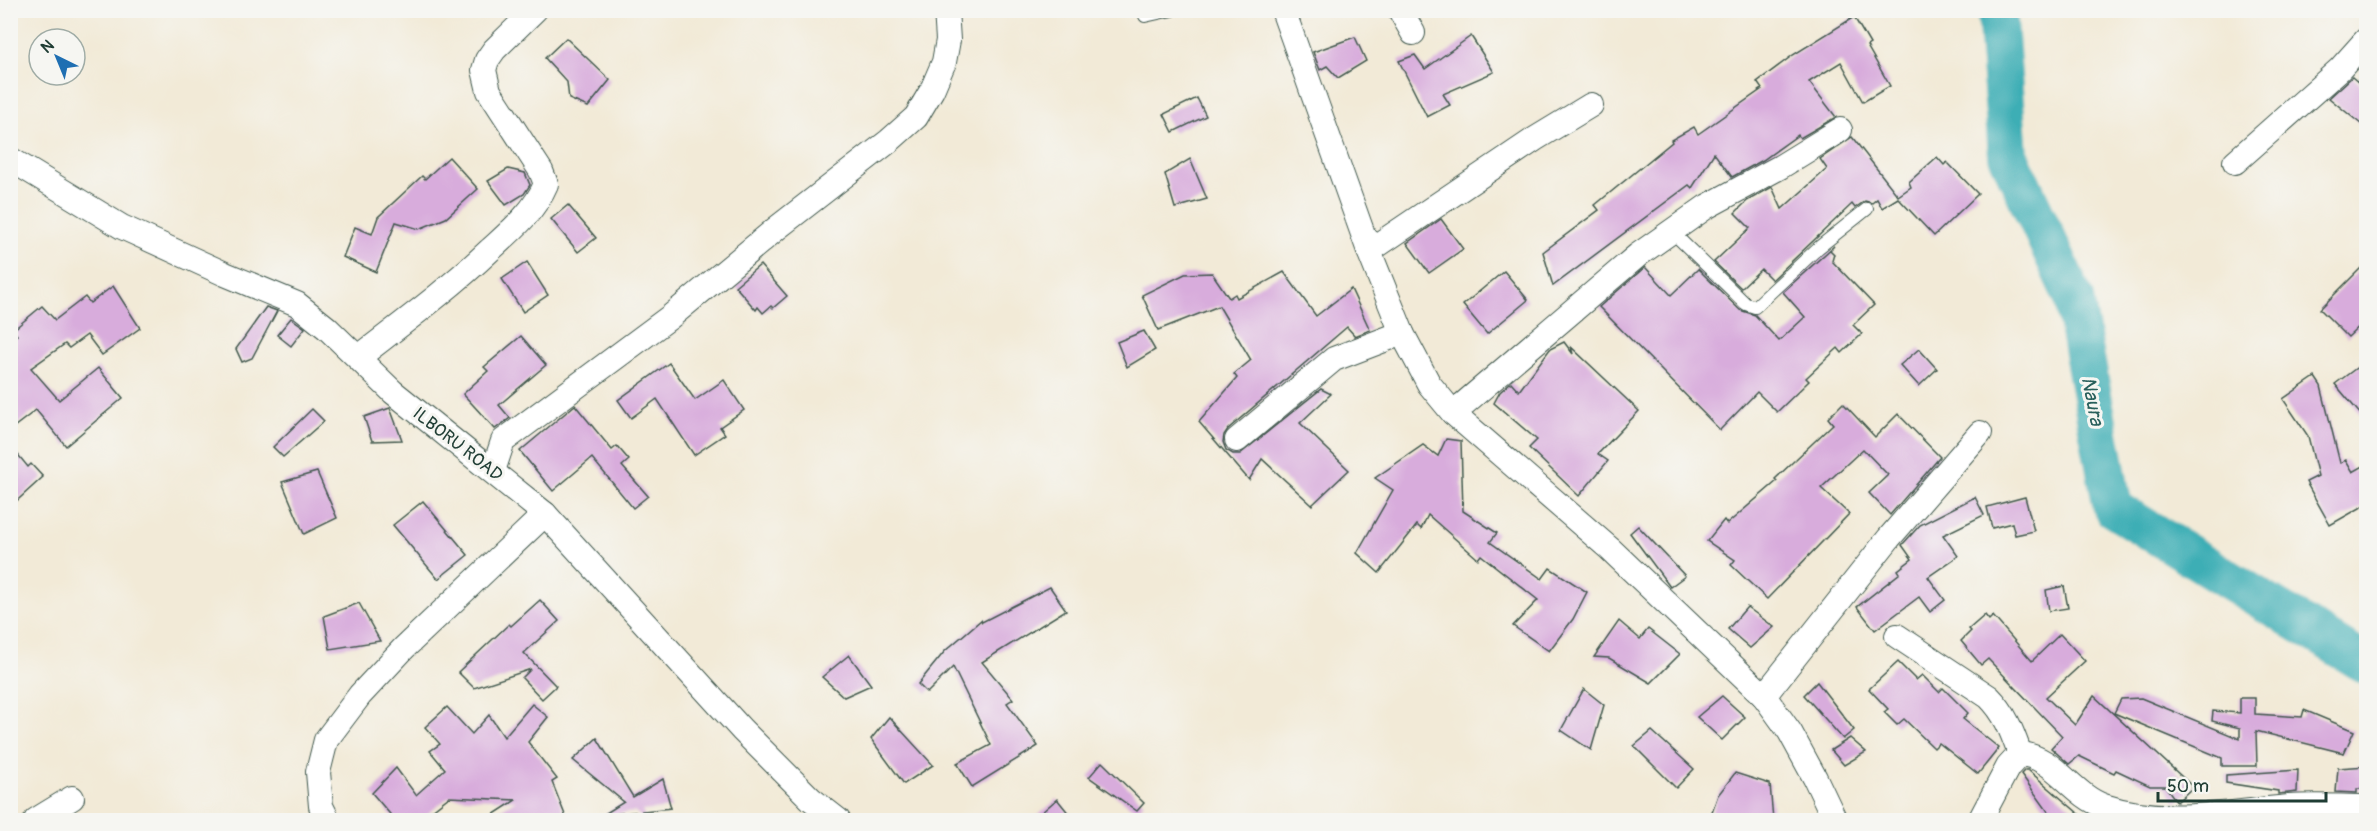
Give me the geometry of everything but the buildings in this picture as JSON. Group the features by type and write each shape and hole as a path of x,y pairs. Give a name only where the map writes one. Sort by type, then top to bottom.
{"street":[{"path":"359,357 454,285 525,218 539,200 546,184 541,171 489,91 483,70 494,50 535,10"},
{"path":"493,471 503,441 670,317 777,228 890,141 916,117 932,90 944,62 948,40 946,10"},
{"path":"1282,10 1369,251 1402,333 1429,384 1453,413 1610,549 1764,696 1790,732 1835,820"},
{"path":"1400,10 1413,33"},
{"path":"2235,162 2340,69 2367,40"},
{"path":"1369,251 1516,152 1591,105"},
{"path":"1453,413 1638,255 1706,207 1840,130"},
{"name":"ILBORU ROAD","path":"10,159 122,227 297,304 359,357 393,392 545,514 742,730 811,799 838,820"},
{"path":"1236,440 1334,359 1402,333"},
{"path":"1764,696 1889,538 1980,433"},
{"path":"328,820 321,806 318,772 326,740 360,695 404,648 545,514"},
{"path":"1897,636 1989,697 2001,709 2010,724 2020,754"},
{"path":"1980,820 2008,767 2020,754 2029,754 2040,759 2074,787 2102,805 2138,813 2176,817 2292,807 2367,807"},
{"path":"36,820 72,798"}],"lane":[{"path":"1145,16 1172,10"},
{"path":"1671,231 1746,304 1755,307 1818,248 1868,209"}],"waterway":[{"name":"Naura","path":"1997,10 2008,155 2074,299 2113,508 2366,664"}]}
